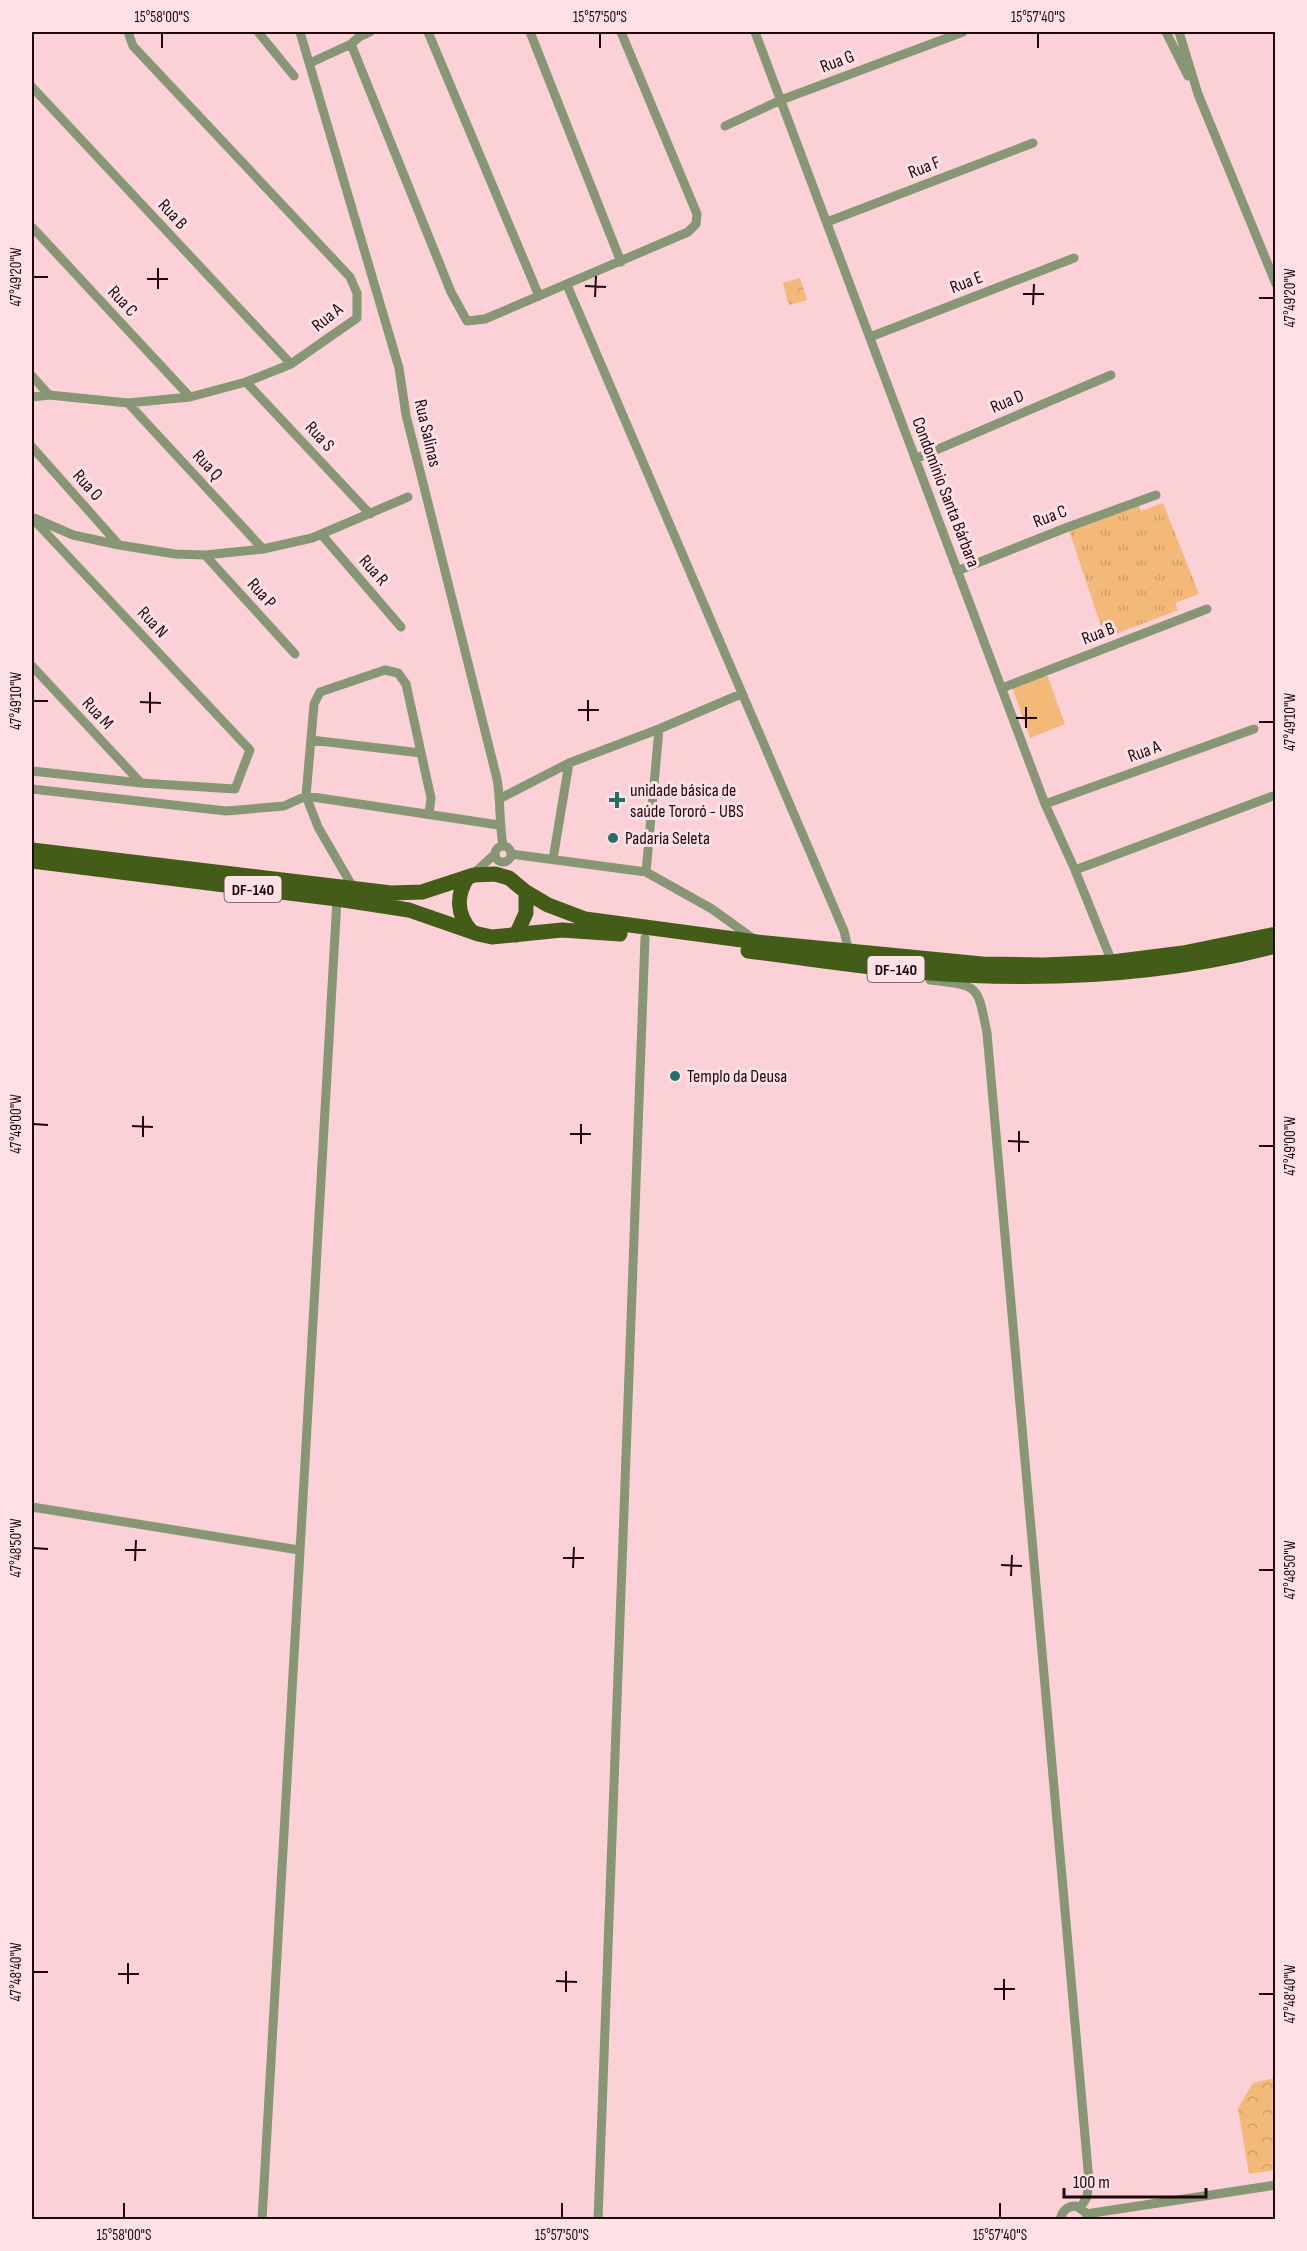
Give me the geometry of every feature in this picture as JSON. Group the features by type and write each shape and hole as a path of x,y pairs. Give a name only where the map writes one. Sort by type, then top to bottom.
{"main road":[{"name":"DF-140","path":"32,850 408,894 481,874 495,873 559,911 585,919 757,942 982,964 1043,965 1112,962 1183,953 1275,934"},
{"name":"DF-140","path":"32,861 409,910 492,937 562,930 919,972 1044,976 1112,973 1183,964 1275,946"},
{"path":"467,878 461,891 459,906 463,920 471,931"},
{"path":"516,935 526,913 521,887"}],"street":[{"name":"Rua A","path":"32,397 50,395 128,403 190,398 246,382 291,364 357,318 357,293 350,277 133,46 128,32"},
{"path":"258,32 294,76"},
{"name":"Rua Salinas","path":"300,32 399,368 406,415 498,779 501,798 499,825 503,846"},
{"path":"310,63 370,32"},
{"path":"428,32 539,296"},
{"path":"530,32 621,262"},
{"path":"356,38 451,292 467,321 484,320 567,285 688,232 696,224 697,214 621,32"},
{"name":"Condomínio Santa Bárbara","path":"755,32 1045,804 1075,870 1112,962"},
{"name":"Rua G","path":"725,126 781,100 963,32"},
{"path":"1166,32 1198,94"},
{"path":"1179,32 1198,94 1275,284"},
{"name":"Rua B","path":"32,87 291,364"},
{"name":"Rua F","path":"827,222 1034,143"},
{"name":"Rua C","path":"32,227 190,398"},
{"name":"Rua E","path":"870,337 1074,258"},
{"path":"567,285 844,932 849,952"},
{"name":"Rua D","path":"915,459 1111,375"},
{"path":"32,376 50,395"},
{"name":"Rua S","path":"246,382 370,514"},
{"name":"Rua Q","path":"128,403 264,549"},
{"name":"Rua O","path":"32,447 119,545"},
{"name":"Rua C","path":"957,571 1156,495"},
{"path":"32,517 73,535 175,554 205,555 264,549 312,538 408,497"},
{"name":"Rua N","path":"32,517 250,750 235,789 141,783"},
{"name":"Rua R","path":"321,534 401,627"},
{"name":"Rua P","path":"205,555 295,654"},
{"name":"Rua B","path":"1002,688 1207,609"},
{"name":"Rua M","path":"32,666 141,783"},
{"path":"354,889 318,827 306,796 314,704 320,692 386,670 398,673 406,684 431,798 429,814"},
{"path":"501,798 569,763 659,729 741,694"},
{"path":"646,872 659,729"},
{"name":"Rua A","path":"1045,804 1254,729"},
{"path":"311,740 421,753"},
{"path":"554,859 569,763"},
{"path":"32,771 141,783"},
{"path":"32,789 226,811 284,806 306,796 499,825"},
{"path":"1075,870 1273,796"},
{"path":"467,878 495,854 497,848 503,846 508,848 521,887"},
{"path":"495,854 500,861 510,857 554,859 646,872 712,909 757,942"},
{"path":"262,2220 337,899"},
{"path":"598,2220 645,938"},
{"path":"919,972 924,978 964,984 973,988 978,993 987,1033 1089,2181 1085,2214"},
{"path":"32,1507 299,1550"},
{"path":"1060,2220 1068,2208 1085,2214 1275,2185"}],"green space":[{"path":"800,278 807,300 789,305 783,283"},
{"path":"1163,503 1199,594 1175,603 1178,610 1105,638 1069,530 1138,504 1141,511"},
{"path":"1046,672 1065,724 1030,738 1012,687"},
{"path":"1275,2078 1275,2170 1249,2174 1238,2108 1253,2083"}],"place":[{"name":"unidade básica de saúde Tororó - UBS","path":"617,800"},
{"name":"Padaria Seleta","path":"613,838"},
{"name":"Templo da Deusa","path":"675,1076"}]}
